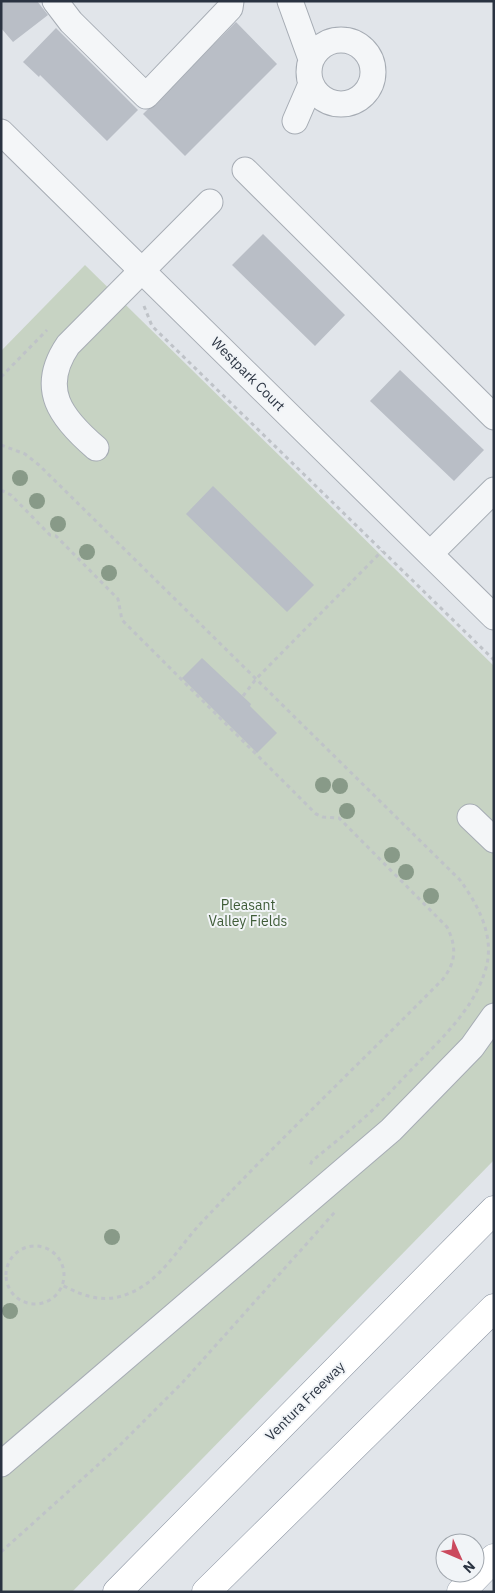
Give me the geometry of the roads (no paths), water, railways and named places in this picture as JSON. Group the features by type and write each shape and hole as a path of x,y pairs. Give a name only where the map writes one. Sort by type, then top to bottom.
{"main road":[{"name":"Ventura Freeway","path":"116,1592 494,1210"},
{"path":"206,1592 494,1308"},
{"path":"218,1592 265,1533"},
{"path":"461,1592 494,1558"}],"street":[{"path":"55,1 70,22 146,96 230,8 231,1"},
{"path":"294,12 329,42"},
{"path":"294,12 311,60"},
{"path":"341,40 359,46 371,60 373,73 367,91 358,99 347,104 328,102 318,95 311,84 308,72 311,60 318,49 329,42 341,40"},
{"path":"311,84 296,120 328,102"},
{"name":"Westpark Court","path":"1,132 494,617"},
{"path":"245,170 494,417"},
{"path":"96,448 70,424 62,413 55,390 57,367 68,344 210,202"},
{"path":"430,554 494,490"},
{"path":"470,817 494,840"},
{"path":"1,1464 391,1130 472,1047 494,1016"}],"park label":[{"name":"Pleasant Valley Fields","path":"248,914"}]}
